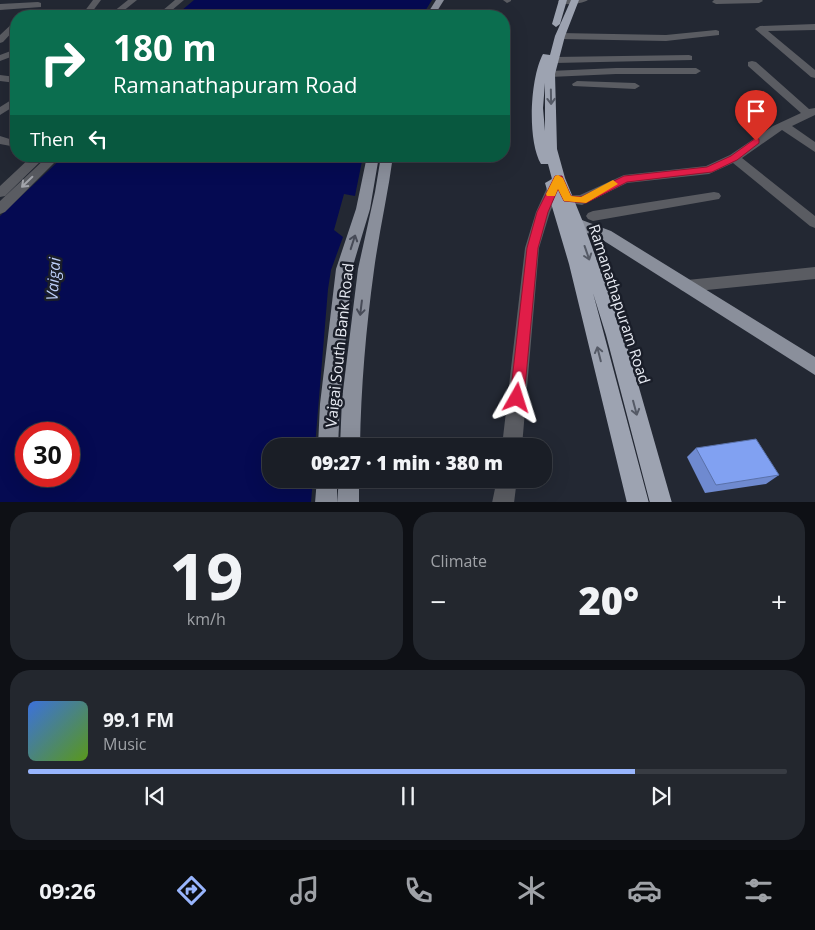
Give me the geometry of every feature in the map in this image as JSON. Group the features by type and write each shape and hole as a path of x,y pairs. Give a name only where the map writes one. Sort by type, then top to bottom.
{"highway":[{"name":"Ramanathapuram Road","path":"572,1 552,67 552,149 556,183 575,199 569,220 577,264 638,502"},
{"name":"Ramanathapuram Road","path":"572,1 539,76 538,124 542,151 615,335 661,502"}],"main road":[{"name":"Vaigai South Bank Road","path":"328,438 330,404 344,269 363,209 372,162"},
{"name":"Vaigai South Bank Road","path":"350,438 351,399 366,270 386,162"},
{"path":"569,220 606,236 815,367"},
{"path":"326,502 327,488"},
{"path":"348,502 349,488"}],"street":[{"path":"0,1 15,0"},
{"path":"120,10 133,0"},
{"path":"168,10 180,0"},
{"path":"176,10 188,0"},
{"path":"716,2 760,2"},
{"path":"0,7 35,8"},
{"path":"12,10 35,8"},
{"path":"815,27 760,30 798,58 815,75"},
{"path":"560,36 666,38 716,33"},
{"path":"552,67 689,58"},
{"path":"606,236 593,216 575,199 624,179 709,170 734,158 756,141 783,125 812,112 752,64"},
{"path":"552,67 571,72 696,71"},
{"path":"594,71 602,85"},
{"path":"571,72 583,97"},
{"path":"576,84 635,86"},
{"path":"0,112 10,104"},
{"path":"783,125 815,148"},
{"path":"734,158 815,223"},
{"path":"0,193 34,162"},
{"path":"0,209 49,162"},
{"path":"513,438 532,248 543,212 556,183"},
{"path":"593,216 714,196"},
{"path":"687,286 815,273"},
{"path":"503,502 505,488"}],"water":[{"path":"194,0 432,0 426,10 182,10"},
{"name":"Vaigai","path":"58,162 362,162 355,196 344,194 334,230 343,237 331,270 328,289 316,438 262,438 262,488 312,488 311,502 0,502 0,216"}],"building":[{"path":"756,439 779,475 716,485 696,448"}],"slow traffic":[{"path":"551,194 558,178 568,199 582,200 613,184"}],"route":[{"path":"517,398 532,248 543,212 558,178 568,199 582,200 624,179 709,170 734,158 756,141"}]}
